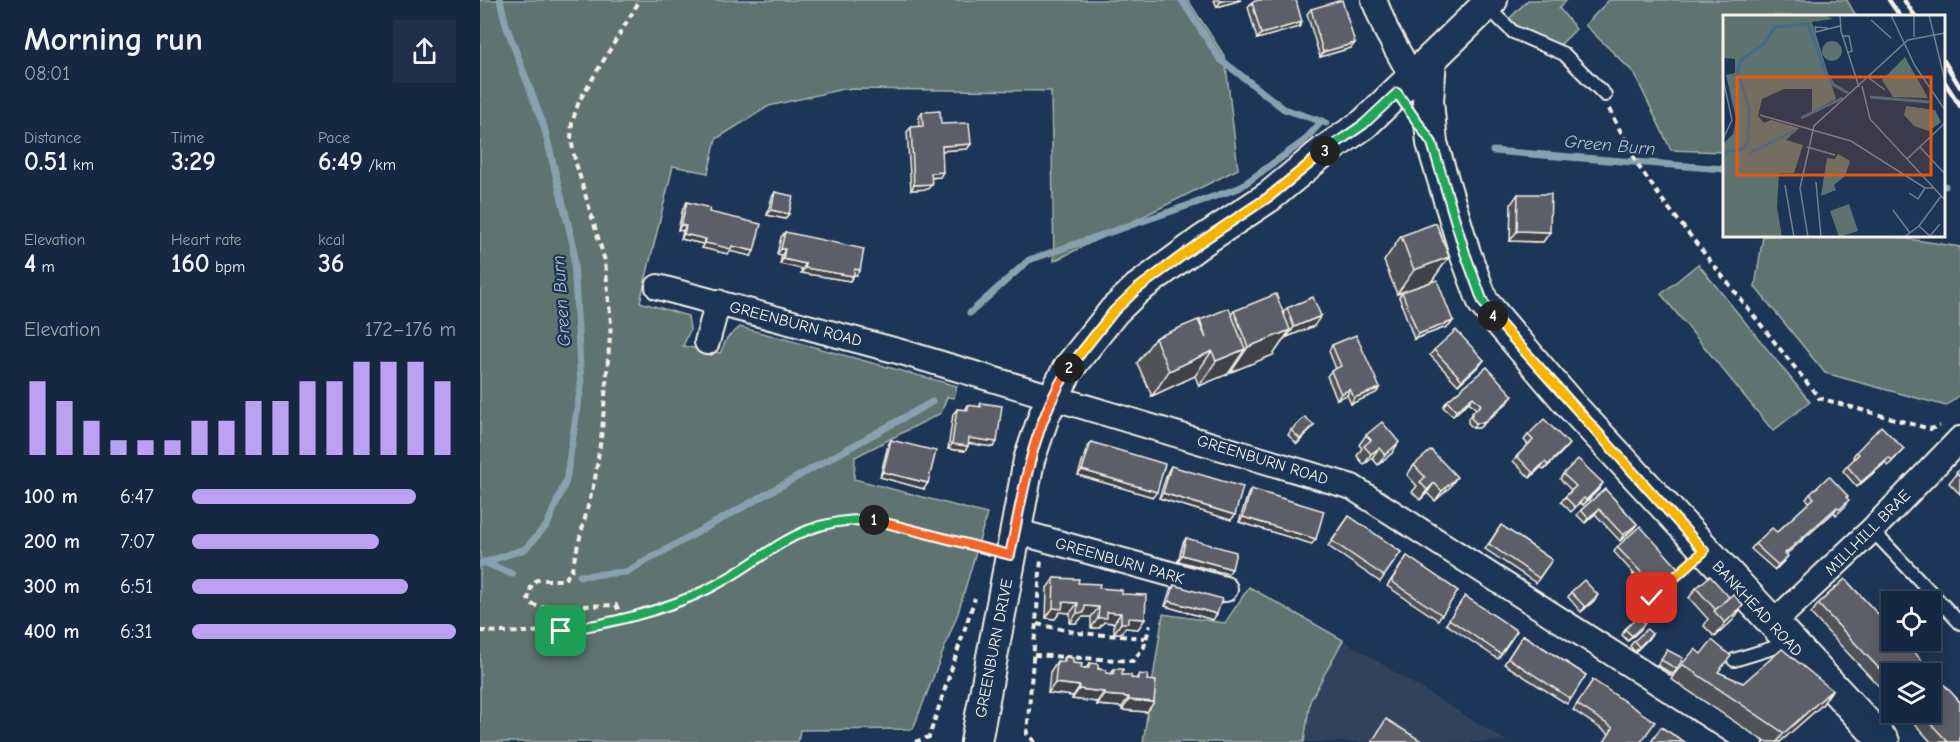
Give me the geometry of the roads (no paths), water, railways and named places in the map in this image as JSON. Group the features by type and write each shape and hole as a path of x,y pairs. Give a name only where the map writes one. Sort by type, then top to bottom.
{"street":[{"path":"1374,0 1386,30 1413,76"},
{"name":"GREENBURN DRIVE","path":"976,742 1022,541 1034,443 1053,397 1068,369 1093,336 1137,289 1202,241 1270,196 1323,152 1364,124 1489,3"},
{"name":"BANKHEAD ROAD","path":"1413,76 1428,101 1432,143"},
{"name":"BANKHEAD ROAD","path":"1413,76 1461,243 1483,302 1560,393 1704,551 1884,742"},
{"name":"GREENBURN ROAD","path":"658,286 905,353 1352,487 1751,742"},
{"name":"GREENBURN ROAD","path":"707,342 718,302"},
{"name":"MILLHILL BRAE","path":"1781,633 1872,530 1954,431"},
{"name":"GREENBURN PARK","path":"1022,541 1225,590"}],"lane":[{"path":"1489,3 1513,32 1564,54 1605,95"},
{"path":"1872,530 1960,623"},
{"path":"1734,660 1781,633"}],"waterway":[{"name":"Green Burn","path":"480,564 525,549 547,525 566,481 581,385 573,244 544,127 506,25 500,0"},
{"name":"Green Burn","path":"1182,0 1220,59 1284,109 1326,123"},
{"path":"970,313 1029,260 1239,188 1304,141 1322,121"},
{"name":"Green Burn","path":"1493,151 1723,169"},
{"path":"580,576 626,572 932,402"},
{"path":"484,562 512,574"}],"railway":[{"path":"1889,0 1899,15"},
{"path":"1904,0 1914,15"},
{"path":"1945,63 1960,87"},
{"path":"1945,83 1960,106"}]}
